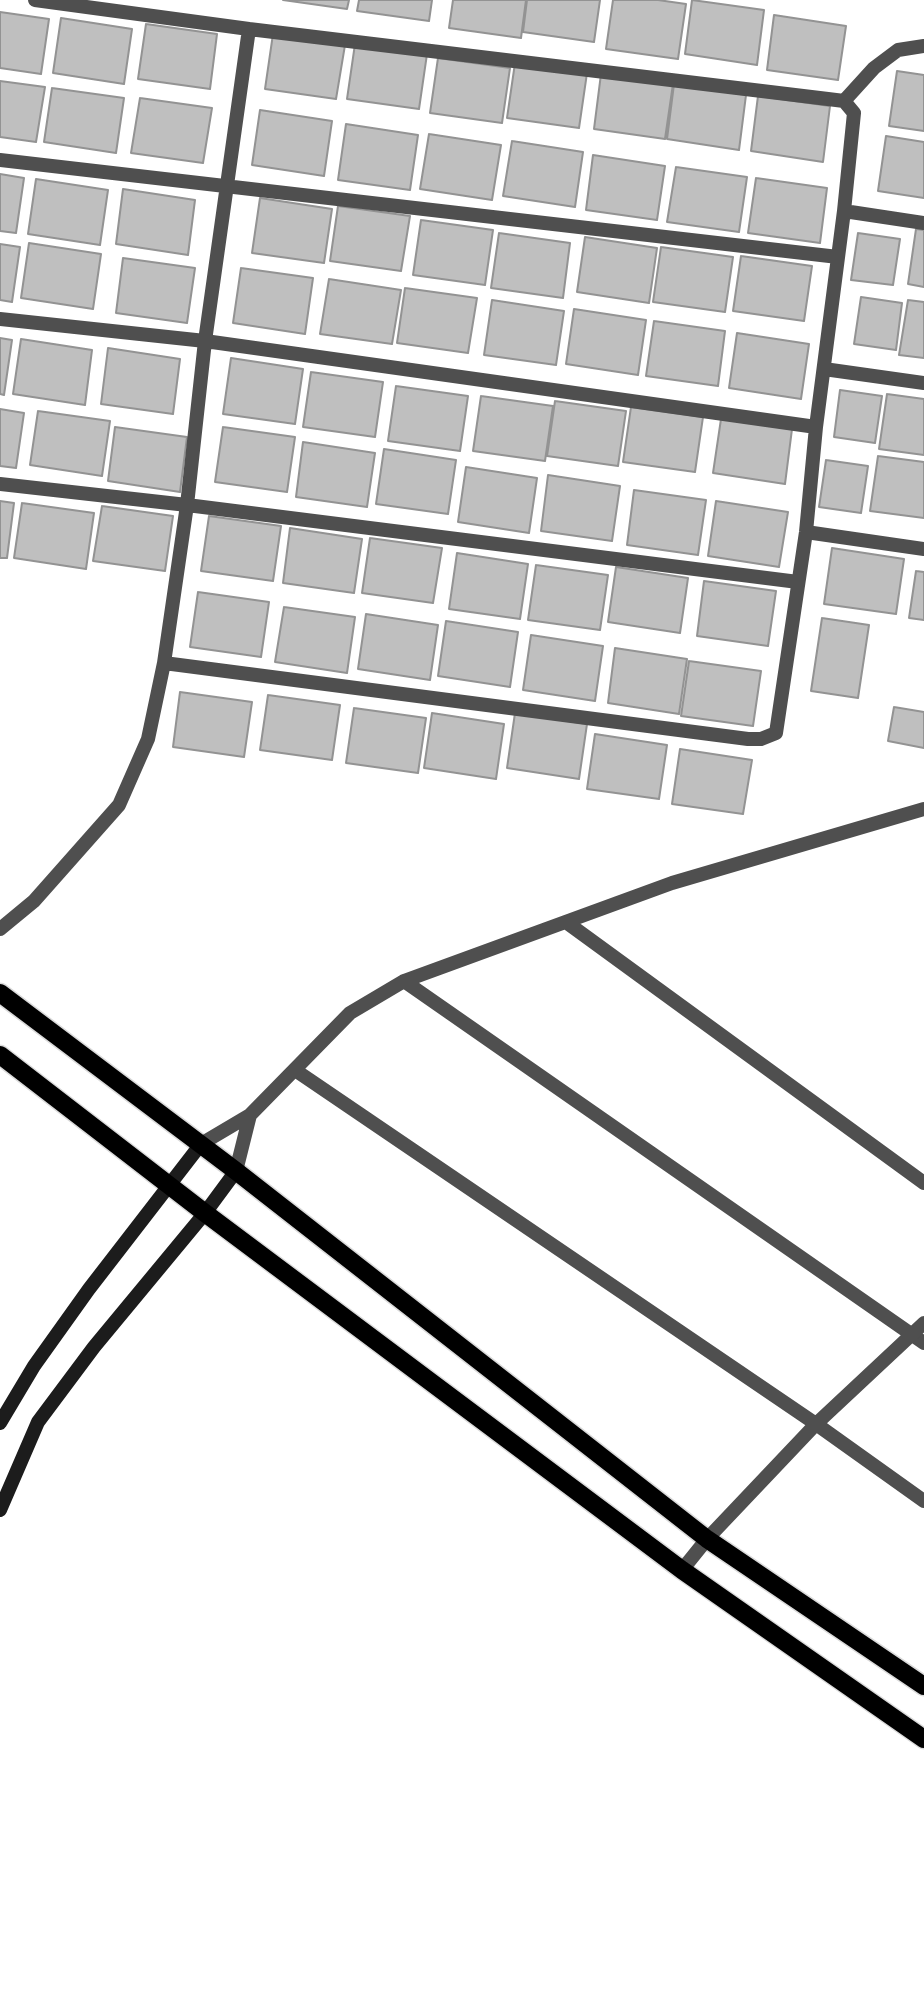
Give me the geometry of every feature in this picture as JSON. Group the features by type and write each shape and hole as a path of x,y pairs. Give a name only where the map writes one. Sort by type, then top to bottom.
{"main road":[{"path":"0,993 236,1171 707,1539 924,1686"},
{"path":"0,1055 205,1213 682,1570 924,1739"},
{"path":"0,1423 34,1366 81,1300 201,1144"},
{"path":"0,1510 38,1422 94,1347 205,1213 236,1171"}],"street":[{"path":"35,0 844,102 854,113 806,532 776,733 761,739 748,739 163,663"},
{"path":"0,929 34,901 119,805 148,739 163,663 187,505 205,341 249,29"},
{"path":"844,102 874,68 898,50 924,46"},
{"path":"0,160 838,257"},
{"path":"844,211 924,223"},
{"path":"0,319 205,341 816,427"},
{"path":"824,369 924,383"},
{"path":"0,484 187,505 798,583"},
{"path":"806,532 924,549"},
{"path":"201,1144 250,1115 350,1013 404,981 672,883 924,809"},
{"path":"566,922 924,1182"},
{"path":"404,981 924,1343"},
{"path":"295,1070 816,1424 924,1501"},
{"path":"236,1171 250,1115"},
{"path":"682,1570 707,1539 816,1424 924,1323"}],"building":[{"path":"283,0 349,0 347,9"},
{"path":"359,0 432,0 429,21 357,11"},
{"path":"453,0 526,0 521,38 449,28"},
{"path":"527,0 600,0 594,42 523,32"},
{"path":"613,0 658,0 686,4 678,59 606,49"},
{"path":"692,0 764,10 757,65 685,54"},
{"path":"0,12 49,19 41,74 0,68"},
{"path":"774,15 846,26 838,80 767,70"},
{"path":"61,18 132,29 124,84 53,73"},
{"path":"146,24 217,34 210,89 138,79"},
{"path":"273,34 345,45 336,99 265,89"},
{"path":"355,44 427,54 419,109 347,99"},
{"path":"438,58 510,68 502,123 430,113"},
{"path":"515,63 587,73 579,128 507,118"},
{"path":"897,71 924,75 924,131 889,126"},
{"path":"601,74 673,84 665,139 594,129"},
{"path":"0,81 45,87 36,142 0,137"},
{"path":"674,84 746,95 739,150 667,139"},
{"path":"52,88 124,98 116,153 44,142"},
{"path":"758,96 830,106 823,162 751,151"},
{"path":"140,98 212,108 203,163 131,153"},
{"path":"260,110 332,121 324,176 252,165"},
{"path":"346,124 418,135 410,190 338,180"},
{"path":"429,134 501,145 492,200 420,189"},
{"path":"886,136 924,142 924,198 878,191"},
{"path":"512,141 583,152 575,207 503,196"},
{"path":"593,155 665,166 657,220 586,210"},
{"path":"676,167 747,177 739,232 667,222"},
{"path":"0,174 24,178 16,233 0,231"},
{"path":"756,178 827,188 820,243 748,233"},
{"path":"36,179 108,190 100,245 28,234"},
{"path":"123,189 195,200 188,255 116,244"},
{"path":"260,198 332,209 324,263 252,253"},
{"path":"338,206 410,216 401,271 330,261"},
{"path":"421,220 493,230 485,285 413,275"},
{"path":"916,229 924,230 924,287 908,284"},
{"path":"499,233 570,243 563,298 491,288"},
{"path":"858,233 900,239 893,285 851,280"},
{"path":"585,237 657,248 649,303 577,292"},
{"path":"29,243 101,254 93,309 21,298"},
{"path":"0,244 20,247 12,302 0,300"},
{"path":"661,247 733,257 725,312 653,302"},
{"path":"741,256 812,266 804,321 733,311"},
{"path":"123,258 195,268 187,323 116,313"},
{"path":"241,268 313,278 305,334 233,323"},
{"path":"329,279 401,290 392,344 320,334"},
{"path":"405,288 477,298 468,353 397,343"},
{"path":"861,297 902,303 896,350 854,344"},
{"path":"492,300 564,311 556,365 484,355"},
{"path":"908,300 924,302 924,358 899,355"},
{"path":"574,309 646,320 638,375 566,364"},
{"path":"654,321 725,331 718,386 646,376"},
{"path":"737,333 809,344 801,399 729,388"},
{"path":"0,338 12,340 4,395 0,394"},
{"path":"21,339 92,350 85,405 13,394"},
{"path":"108,348 180,359 173,414 101,404"},
{"path":"231,358 303,369 295,424 223,414"},
{"path":"311,372 383,382 375,437 303,427"},
{"path":"396,386 468,396 460,451 388,441"},
{"path":"840,390 882,396 875,443 834,437"},
{"path":"887,394 924,399 924,455 879,449"},
{"path":"481,396 553,406 545,461 473,451"},
{"path":"555,401 626,411 618,466 547,456"},
{"path":"631,407 703,417 695,472 623,462"},
{"path":"0,409 24,413 16,468 0,466"},
{"path":"38,411 110,421 102,476 30,465"},
{"path":"721,419 792,429 785,484 713,473"},
{"path":"115,427 187,437 180,492 108,481"},
{"path":"223,427 295,437 287,492 215,482"},
{"path":"303,442 375,453 367,507 296,497"},
{"path":"384,449 456,460 448,514 376,504"},
{"path":"878,456 924,462 924,518 870,511"},
{"path":"826,460 868,466 861,513 819,507"},
{"path":"466,467 537,478 529,533 458,522"},
{"path":"548,475 620,486 612,541 541,531"},
{"path":"634,490 706,500 698,555 627,545"},
{"path":"0,501 14,503 7,558 0,558"},
{"path":"716,501 788,512 779,567 708,556"},
{"path":"22,503 94,513 86,569 14,558"},
{"path":"102,506 173,516 165,571 93,561"},
{"path":"209,516 281,526 273,581 201,571"},
{"path":"290,528 362,539 354,593 283,583"},
{"path":"370,538 442,548 433,603 362,593"},
{"path":"832,548 904,559 896,614 824,604"},
{"path":"457,553 528,564 520,619 449,609"},
{"path":"536,565 608,575 600,630 528,620"},
{"path":"616,567 688,578 680,633 608,622"},
{"path":"916,571 924,572 924,620 909,618"},
{"path":"704,581 776,591 768,646 697,636"},
{"path":"198,592 269,602 261,657 190,647"},
{"path":"284,607 355,617 347,673 275,662"},
{"path":"366,614 438,625 430,680 358,669"},
{"path":"822,618 869,625 858,698 811,691"},
{"path":"446,621 518,632 510,687 438,676"},
{"path":"531,635 603,646 595,701 523,690"},
{"path":"615,648 687,659 679,714 608,703"},
{"path":"689,661 761,671 753,726 681,716"},
{"path":"180,692 252,702 244,757 173,747"},
{"path":"268,695 340,705 332,760 260,750"},
{"path":"894,707 924,712 924,748 888,741"},
{"path":"354,708 426,718 418,773 346,763"},
{"path":"432,713 504,724 496,779 424,768"},
{"path":"515,713 587,724 579,779 507,768"},
{"path":"595,734 667,745 659,799 587,789"},
{"path":"680,749 752,760 743,814 672,804"}]}
